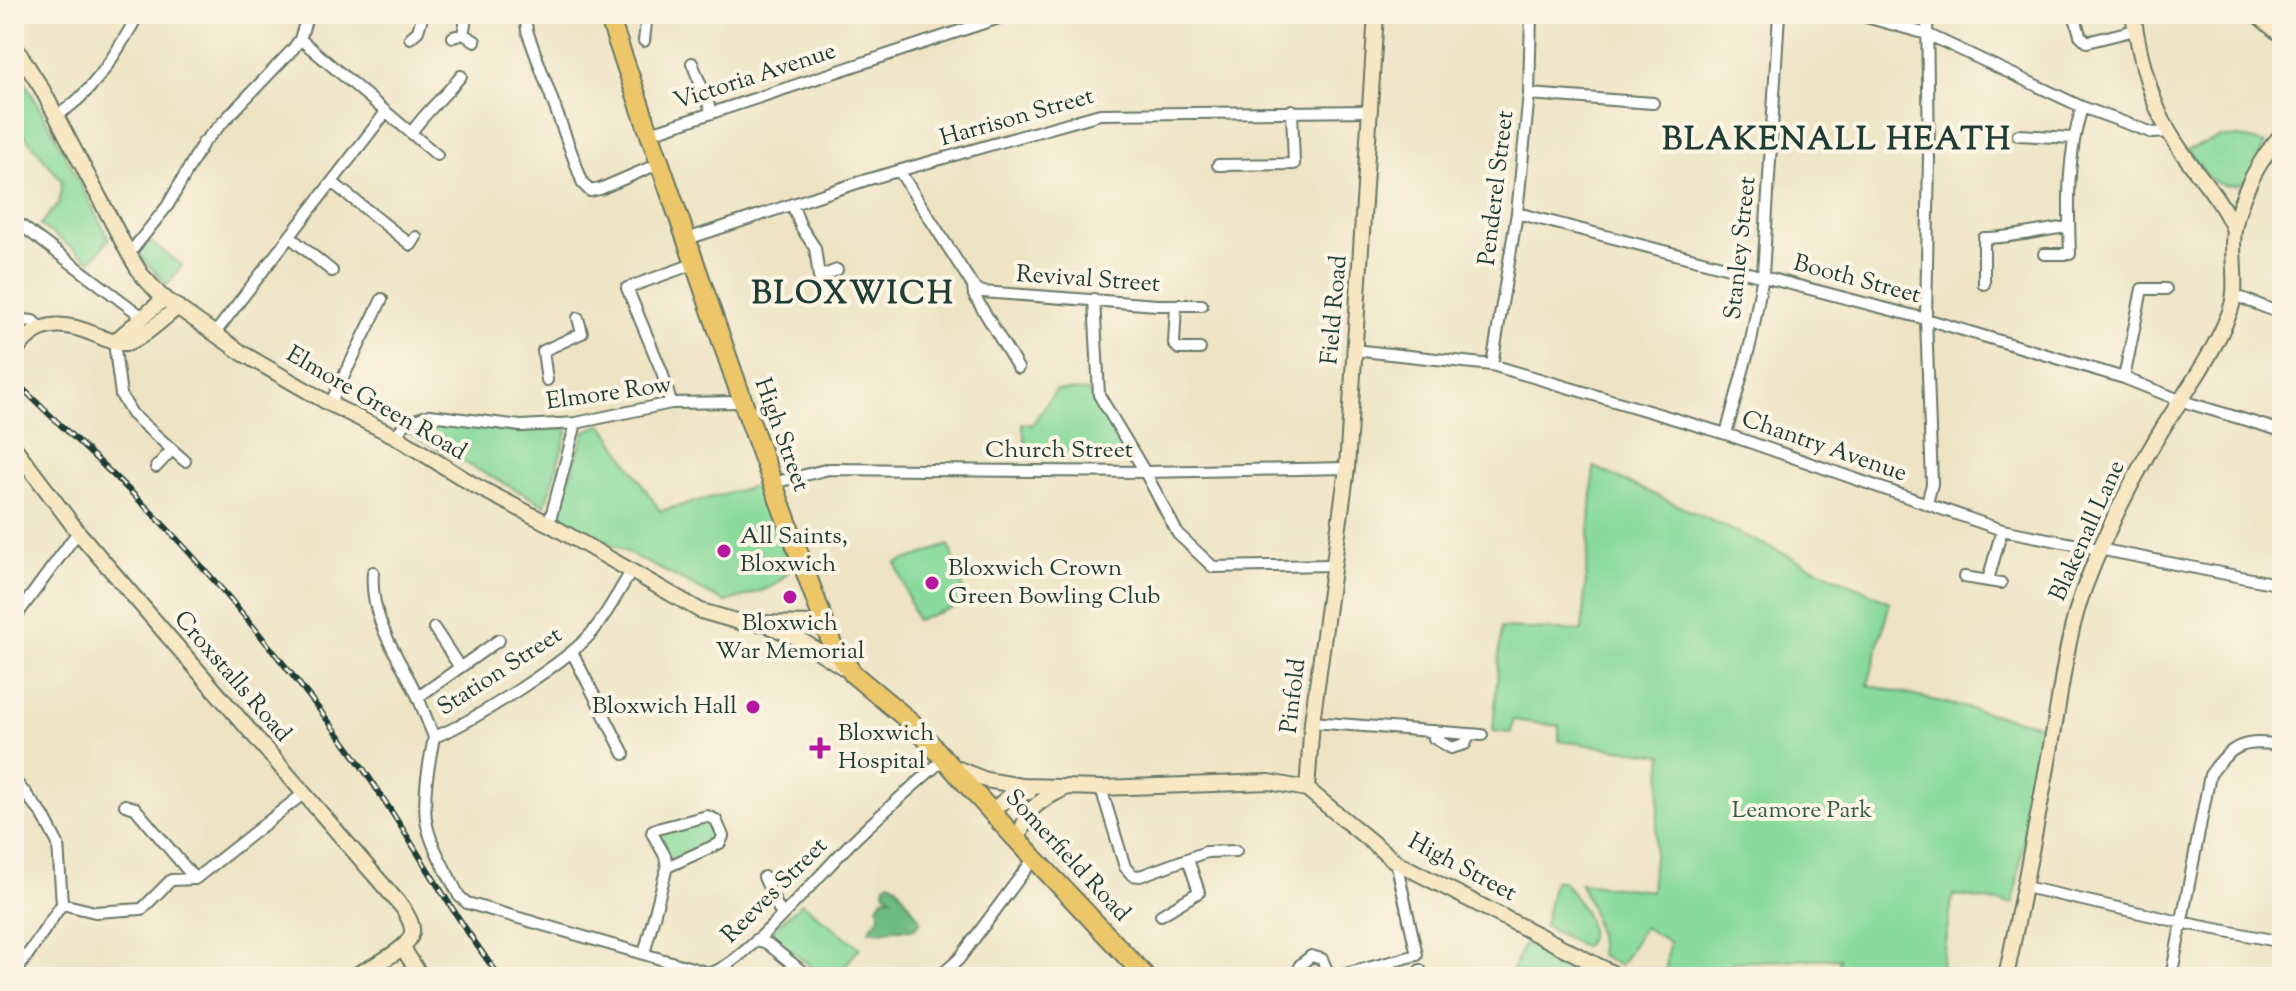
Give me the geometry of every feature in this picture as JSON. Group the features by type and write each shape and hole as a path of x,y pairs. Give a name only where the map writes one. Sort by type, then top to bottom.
{"highway":[{"name":"High Street","path":"608,14 658,164 691,236 696,263 743,402 832,644 853,674 912,723 949,763"},
{"name":"Somerfield Road","path":"949,763 1146,977"}],"street":[{"path":"56,116 77,102 102,74 139,14"},
{"path":"129,254 168,205 203,143 300,39 308,14"},
{"path":"410,38 418,31 423,14"},
{"path":"467,14 458,36 475,41"},
{"path":"525,14 527,31 583,184 590,191 600,189 658,164"},
{"name":"Victoria Avenue","path":"648,134 1011,14"},
{"name":"Field Road","path":"1327,609 1347,468 1376,14"},
{"name":"Penderel Street","path":"1492,365 1517,213 1529,94 1531,14"},
{"name":"Stanley Street","path":"1726,434 1751,341 1763,275 1779,14"},
{"path":"1855,14 1927,34 2082,107 2153,133 2168,132"},
{"path":"1927,14 1929,157 1926,319 1932,484 1927,503"},
{"path":"2074,14 2080,35 2087,42"},
{"path":"2133,14 2149,84 2168,132 2228,215 2234,230"},
{"path":"2256,14 2282,36"},
{"path":"644,20 644,41"},
{"path":"2079,54 2087,42 2135,30"},
{"path":"300,39 437,155"},
{"name":"Elmore Green Road","path":"14,45 141,274 171,303 242,353 330,404 395,436 474,485 701,611 728,620 764,624 824,624"},
{"path":"692,63 712,113"},
{"path":"411,133 429,108 461,76"},
{"path":"1529,94 1653,103"},
{"path":"2044,254 2070,254 2073,138 2082,107"},
{"path":"1218,165 1294,164 1292,110"},
{"name":"Harrison Street","path":"691,236 1107,113 1370,111"},
{"path":"215,333 386,112"},
{"name":"Blakenall Lane","path":"2006,977 2075,615 2101,550 2147,455 2214,349 2231,311 2234,295 2234,230 2249,188 2276,150 2282,134"},
{"path":"2018,135 2073,138"},
{"path":"900,172 973,286 974,295 1018,368"},
{"path":"333,183 411,245 416,237"},
{"path":"2207,185 2224,195 2235,196 2249,188"},
{"path":"792,204 801,227 815,248 819,277 828,300"},
{"name":"Booth Street","path":"1517,213 1926,319 2124,378 2182,401 2282,431"},
{"path":"14,220 144,318"},
{"path":"1984,284 1984,238 2013,238 2034,231 2069,227"},
{"path":"290,237 332,271"},
{"path":"671,403 662,372 625,299 627,288 696,263"},
{"path":"819,277 837,270"},
{"name":"Revival Street","path":"973,286 992,293 1202,305"},
{"path":"2124,378 2142,289 2166,289"},
{"path":"2234,295 2282,314"},
{"path":"1094,299 1099,395 1178,534 1213,567 1333,565"},
{"path":"114,342 144,318 171,303"},
{"path":"14,354 19,346 41,329 61,324 76,326 114,342 130,343 171,303"},
{"path":"330,404 376,304"},
{"path":"1176,305 1174,344 1179,349 1200,349"},
{"path":"547,380 543,351 582,333 578,318"},
{"path":"14,319 33,321 41,329"},
{"path":"114,342 121,395 132,414 185,461"},
{"name":"Chantry Avenue","path":"1353,350 1492,365 1726,434 2002,530 2282,585"},
{"name":"Elmore Row","path":"395,436 406,423 430,415 521,426 576,423 671,403 743,402"},
{"path":"549,524 576,423"},
{"name":"Croxstalls Road","path":"14,447 78,532 403,908 411,924 407,942 421,977"},
{"path":"156,467 171,451"},
{"name":"Church Street","path":"773,483 829,469 1145,472 1347,468"},
{"path":"1988,580 2002,530"},
{"path":"14,619 78,532"},
{"path":"373,572 373,599 378,620 418,697 434,737"},
{"name":"Station Street","path":"467,903 459,896 452,882 426,821 426,777 434,737 468,720 572,652 594,631 631,572"},
{"path":"1964,577 2001,583"},
{"name":"Pinfold","path":"1307,789 1312,722 1327,609"},
{"name":"Elmore Green Road","path":"764,624 796,637 853,674"},
{"path":"434,628 459,666"},
{"path":"418,697 499,640"},
{"path":"572,652 624,754"},
{"path":"1312,722 1476,735"},
{"path":"2171,977 2210,775 2222,756 2239,744 2282,745"},
{"name":"High Street","path":"949,763 986,780 1022,786 1101,788 1269,782 1307,789 1396,862 1614,976"},
{"name":"Reeves Street","path":"467,903 709,973 715,972 757,939 854,840 949,763"},
{"path":"14,780 43,815 58,844 62,904 14,975"},
{"path":"1018,840 1026,815 1032,808 1065,787"},
{"name":"High Street","path":"992,811 1013,793 1065,787"},
{"path":"1101,788 1128,872 1140,876 1213,851 1236,851"},
{"path":"14,803 26,793"},
{"path":"62,904 95,912 142,909 171,880 195,879 303,794"},
{"path":"125,805 135,808 195,879"},
{"path":"644,954 667,867 653,830 707,816 716,820 723,840 667,867"},
{"path":"939,977 959,959 1035,857"},
{"path":"1161,915 1199,892 1200,887 1188,859"},
{"path":"1302,977 1299,969 1302,961 1317,956 1332,977 1417,955 1396,862"},
{"path":"764,877 781,914"},
{"path":"2025,887 2282,942"},
{"path":"757,939 768,944 809,977"},
{"path":"352,977 407,942"}],"green space":[{"path":"17,68 109,239 91,261 40,225 59,203 62,181 14,122 14,70"},
{"path":"2221,137 2240,137 2265,144 2248,181 2237,185 2219,184 2206,174 2187,150"},
{"path":"147,240 182,265 167,285 139,254"},
{"path":"1056,390 1088,391 1132,459 1028,458 1022,423 1032,425"},
{"path":"425,420 522,432 568,430 545,505 406,432 409,426"},
{"path":"604,426 660,511 763,484 791,561 782,579 766,589 725,602 557,517 585,431"},
{"name":"Leamore Park","path":"1594,467 1890,602 1868,685 2044,726 2013,904 1953,895 1939,977 1836,977 1840,958 1733,962 1725,977 1665,977 1669,942 1644,927 1620,966 1600,955 1594,918 1580,883 1651,891 1663,755 1559,741 1559,726 1513,720 1511,733 1493,731 1501,628 1582,631"},
{"name":"Bloxwich Crown Green Bowling Club","path":"949,545 968,603 916,620 896,563"},
{"path":"711,819 718,840 671,863 656,831"},
{"path":"890,881 921,921 910,929 869,930 880,916 878,906 883,898 891,897 884,892 885,884"},
{"path":"1554,881 1563,881 1589,922 1590,931 1583,947 1544,926"},
{"path":"802,903 860,948 835,977 823,977 775,937 773,929"},
{"path":"1525,941 1595,974 1596,977 1510,977"}],"railway":[{"path":"14,380 154,515 275,653 363,768 500,977"}],"place":[{"name":"All Saints, Bloxwich","path":"724,551"},
{"name":"Bloxwich Crown Green Bowling Club","path":"932,583"},
{"name":"Bloxwich War Memorial","path":"790,597"},
{"name":"Bloxwich Hall","path":"753,707"},
{"name":"Bloxwich Hospital","path":"820,748"}],"district":[{"name":"BLAKENALL HEATH","path":"1837,141"},
{"name":"BLOXWICH","path":"853,295"}]}
